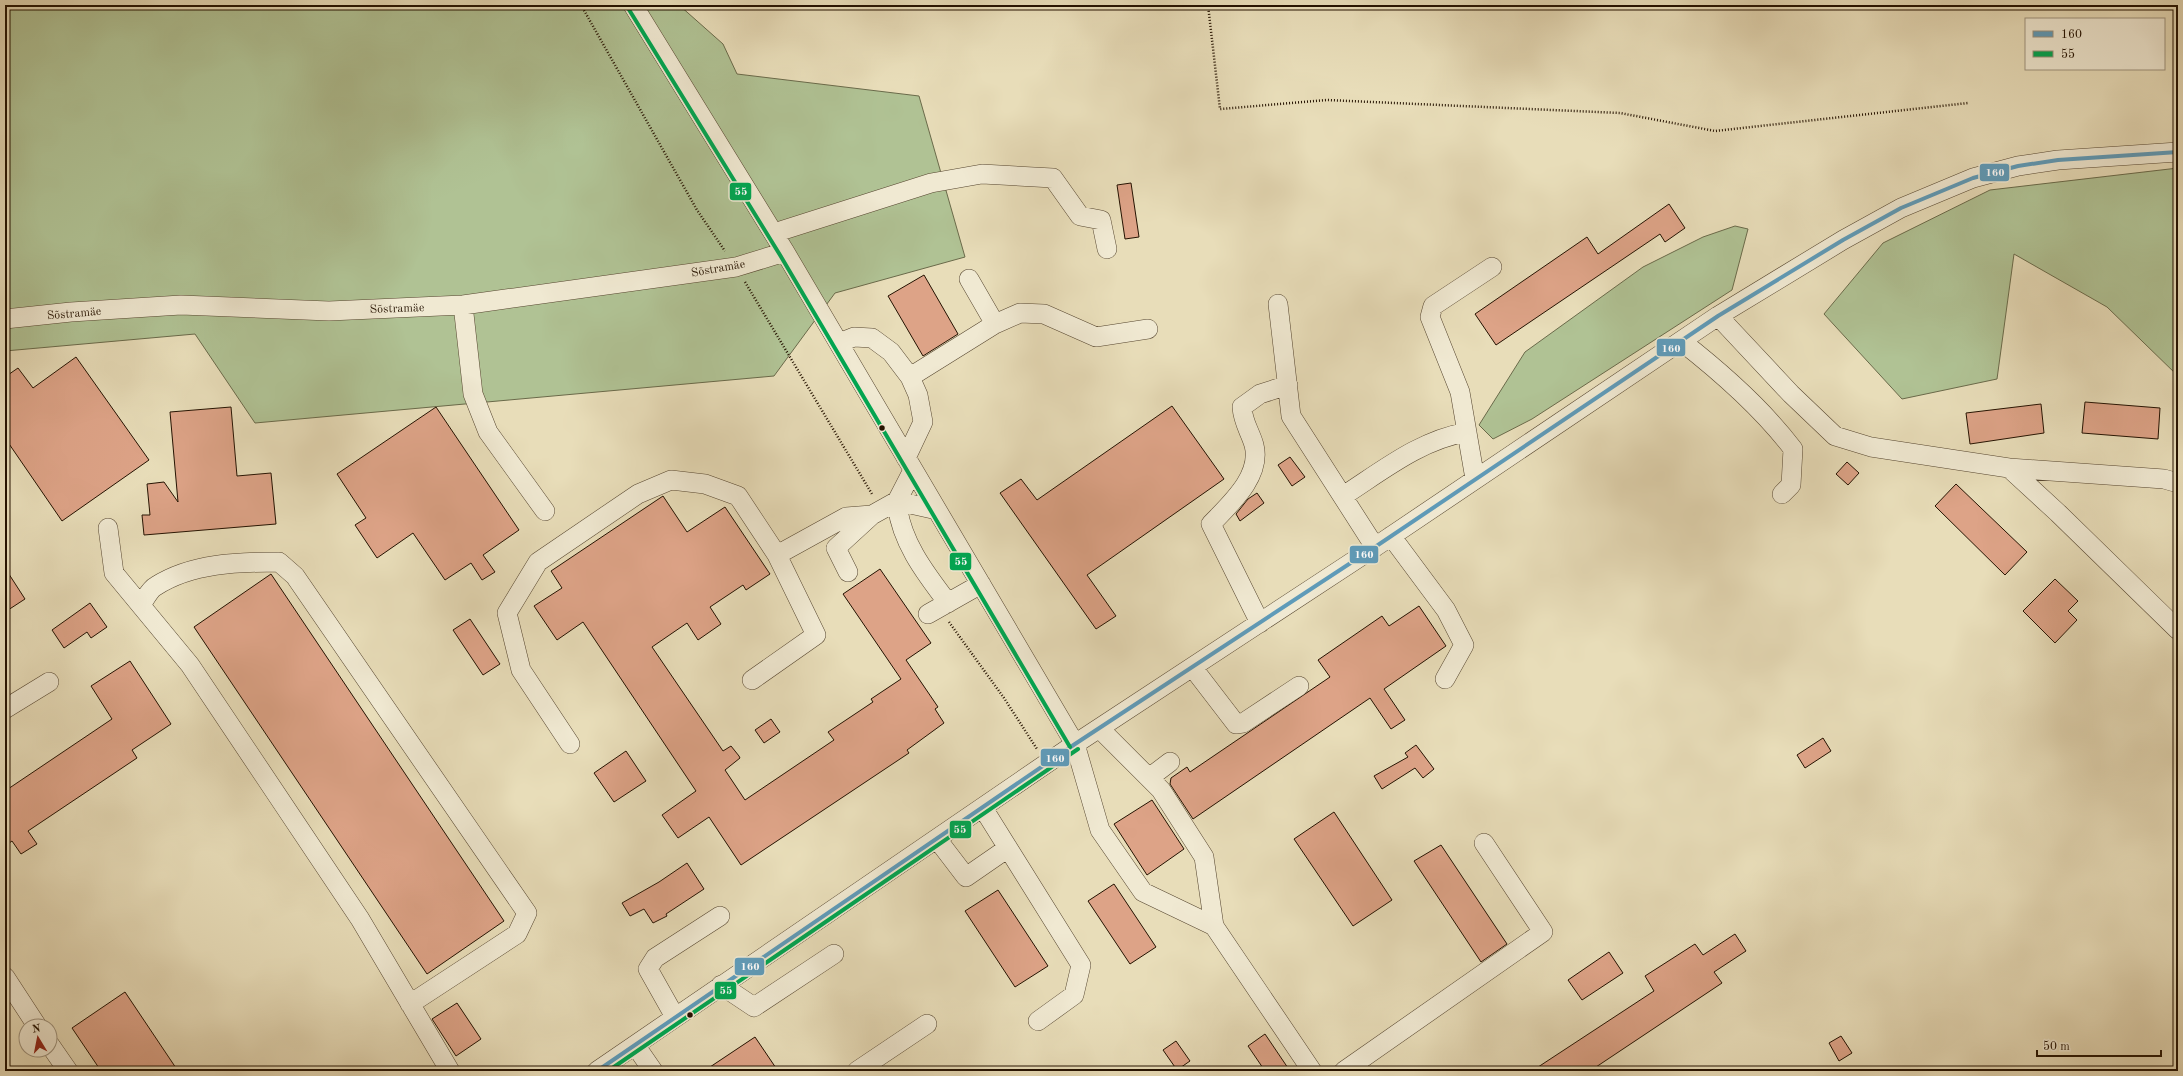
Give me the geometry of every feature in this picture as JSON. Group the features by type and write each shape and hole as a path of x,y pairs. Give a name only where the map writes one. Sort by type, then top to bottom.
{"street":[{"path":"633,5 774,233 1075,744 1100,830 1143,892 1214,926"},
{"path":"597,1071 721,985 1047,765 1075,744 1193,668 1375,547 1718,316 1843,240 1901,208 1972,178 2018,166 2058,160 2178,152"},
{"path":"774,233 931,183 982,174 1053,178 1080,216 1101,220 1107,249"},
{"name":"Sõstramäe","path":"5,319 71,312 181,305 329,311 463,305 736,267 785,252"},
{"path":"1475,479 1460,392 1430,317 1433,306 1492,266"},
{"path":"969,279 995,324"},
{"path":"1278,304 1292,416 1375,547"},
{"path":"463,305 473,394 488,432 545,511"},
{"path":"910,377 995,324 1020,313 1044,314 1096,337 1148,329"},
{"path":"1718,316 1791,394 1835,436 1871,447 2009,468 2164,479 2178,483"},
{"path":"839,343 854,337 872,338 891,352 910,377 918,395 923,422 910,464 883,508 836,548 848,572"},
{"path":"1681,341 1716,368 1776,426 1793,449 1791,485 1782,494"},
{"path":"1260,623 1211,524 1238,495 1254,468 1254,446 1243,420 1242,407 1260,394 1288,385"},
{"path":"1343,496 1416,450 1448,436 1467,432"},
{"path":"2009,468 2058,513 2178,630"},
{"path":"570,744 521,670 507,613 538,562 638,494 671,480 705,484 738,496 777,555 816,635 752,680"},
{"path":"883,508 898,518 907,540 930,580 938,608 981,584"},
{"path":"777,555 846,518 883,508 937,510"},
{"path":"108,528 114,573 195,672 360,919 450,1071"},
{"path":"1391,536 1446,610 1464,645 1445,679"},
{"path":"141,605 154,586 188,572 234,562 279,562 295,576 523,907 527,913 517,934 410,1004"},
{"path":"1193,668 1236,724 1243,723 1298,686"},
{"path":"5,709 49,682"},
{"path":"1100,729 1161,790 1204,857 1214,926 1312,1071"},
{"path":"1149,778 1170,762"},
{"path":"983,808 1081,965 1074,995 1038,1021"},
{"path":"937,839 966,877 1008,848"},
{"path":"1348,1070 1543,932 1484,843"},
{"path":"675,1017 648,969 655,958 720,916"},
{"path":"721,985 754,1007 834,954"},
{"path":"5,978 32,1018"},
{"path":"857,1071 927,1024"},
{"path":"635,1045 650,1070"},
{"path":"58,1057 68,1071"}],"path":[{"path":"581,5 697,210 736,267 883,508"},
{"path":"1208,5 1220,109 1327,100 1612,112 1715,131 1968,103"},
{"path":"938,608 1004,698 1047,765"}],"green space":[{"path":"5,5 679,5 723,44 737,74 919,96 965,257 835,293 774,376 255,423 195,334 5,351"},
{"path":"2178,168 2178,376 2107,307 2014,254 1997,379 1902,399 1824,314 1883,243 1990,190"},
{"path":"1735,226 1748,229 1732,290 1532,419 1493,439 1479,425 1525,352 1643,267 1703,237"}],"building":[{"path":"1131,183 1139,237 1125,239 1117,185"},
{"path":"1669,204 1685,228 1665,242 1660,234 1496,345 1475,314 1587,237 1598,254"},
{"path":"924,275 958,334 923,356 888,296"},
{"path":"76,357 149,460 62,521 5,438 5,377 18,368 33,388"},
{"path":"2085,402 2160,408 2158,439 2082,433"},
{"path":"2041,404 2044,433 1970,444 1966,413"},
{"path":"1172,406 1224,479 1087,575 1116,616 1096,629 1000,493 1021,479 1037,500"},
{"path":"231,407 237,476 271,473 276,524 144,535 142,515 150,515 147,484 164,482 178,502 170,412"},
{"path":"436,407 519,530 483,555 495,572 482,580 471,563 445,580 413,533 377,558 355,525 366,518 337,474"},
{"path":"1290,457 1305,477 1292,486 1278,465"},
{"path":"1847,462 1859,473 1848,485 1836,474"},
{"path":"1956,484 2027,552 2005,575 1935,506"},
{"path":"1257,493 1264,503 1240,521 1236,514 1248,499"},
{"path":"663,496 687,532 725,507 770,574 746,590 743,585 710,607 721,624 698,640 687,623 652,647 723,751 731,746 739,756 740,758 725,770 745,800 834,740 828,732 873,702 871,699 901,679 843,594 880,569 931,643 906,660 938,707 935,709 944,723 907,750 909,753 741,865 709,817 678,838 662,815 696,791 583,622 557,640 534,606 562,588 551,571"},
{"path":"5,568 25,599 5,612"},
{"path":"271,574 504,921 427,974 194,627"},
{"path":"2055,579 2078,601 2068,611 2077,620 2055,643 2023,611"},
{"path":"90,603 107,627 91,638 87,632 64,648 52,630"},
{"path":"1419,606 1446,646 1384,689 1405,720 1391,729 1370,698 1193,819 1170,784 1171,778 1187,767 1190,772 1330,677 1318,660 1382,616 1389,626"},
{"path":"470,619 500,664 483,675 453,630"},
{"path":"130,661 171,724 132,750 137,758 28,831 37,844 21,854 12,841 5,846 5,791 112,719 91,686"},
{"path":"771,719 780,732 764,743 755,730"},
{"path":"1823,738 1831,751 1805,768 1797,755"},
{"path":"1416,745 1434,769 1423,778 1415,768 1382,789 1374,776 1408,757 1405,753"},
{"path":"626,751 646,781 614,802 594,773"},
{"path":"1152,800 1184,849 1147,875 1114,824"},
{"path":"1334,812 1392,900 1353,926 1294,839"},
{"path":"1441,845 1507,944 1481,962 1414,861"},
{"path":"687,863 704,889 666,914 667,916 653,923 644,909 630,916 622,903 659,882"},
{"path":"1114,884 1156,947 1130,964 1088,901"},
{"path":"998,890 1048,966 1015,987 965,911"},
{"path":"1735,934 1746,951 1714,972 1722,983 1590,1071 1532,1071 1654,991 1645,976 1695,944 1703,955"},
{"path":"1609,952 1623,973 1582,1000 1568,980"},
{"path":"125,992 178,1071 101,1071 72,1028"},
{"path":"457,1003 481,1039 456,1056 432,1019"},
{"path":"1265,1034 1290,1071 1265,1071 1248,1046"},
{"path":"1841,1036 1852,1053 1839,1061 1829,1043"},
{"path":"755,1037 778,1071 704,1071"},
{"path":"1176,1041 1190,1061 1177,1070 1163,1050"}],"transit line":[{"name":"55","path":"628,8 780,255 1070,747"},
{"name":"160","path":"597,1071 1075,744 1375,547 1718,316 1843,240 1901,208 1973,178 2018,166 2058,160 2178,152"},
{"name":"55","path":"608,1071 1078,749"}]}
